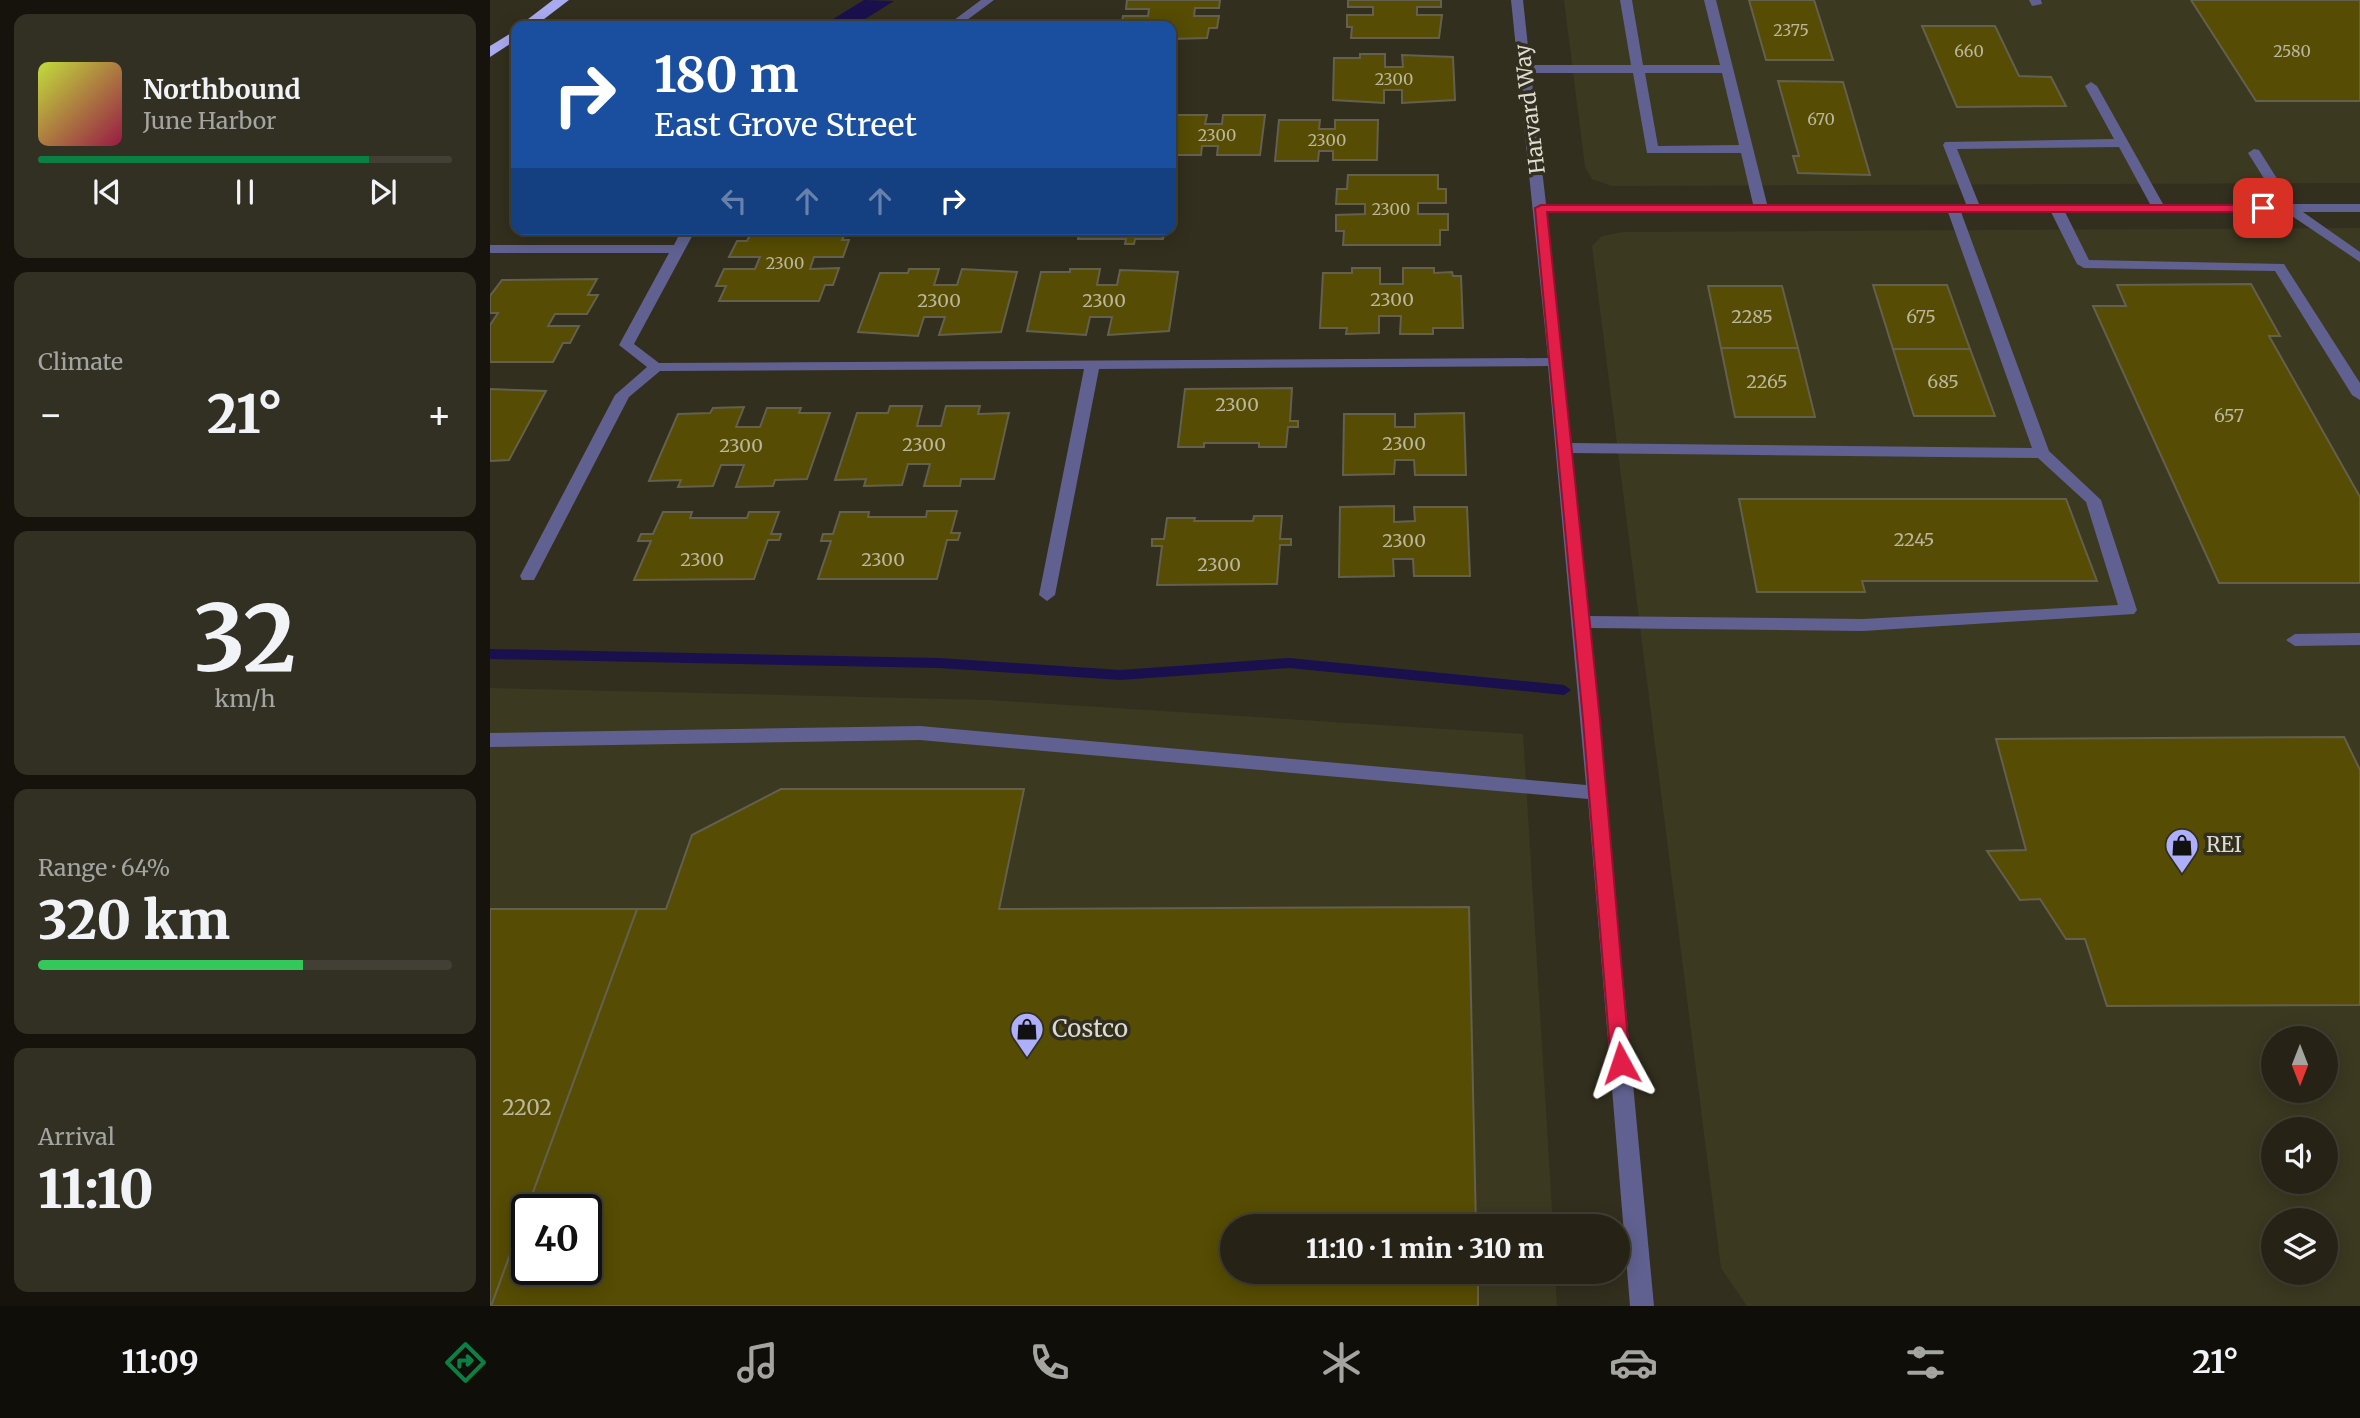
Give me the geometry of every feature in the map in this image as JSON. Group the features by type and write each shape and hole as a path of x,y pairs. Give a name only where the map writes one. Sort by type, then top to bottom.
{"highway":[{"path":"533,21 562,0"},
{"path":"490,53 511,38"}],"street":[{"path":"959,21 988,0"},
{"name":"Harvard Way","path":"1517,0 1541,208 1582,622 1642,1306"},
{"path":"1626,0 1652,150 1746,149"},
{"path":"1710,0 1760,208"},
{"path":"1525,69 1726,69"},
{"path":"2091,86 2159,208"},
{"path":"1975,208 1949,145 2122,143"},
{"path":"2254,153 2289,208 2360,258"},
{"path":"1541,208 2360,208"},
{"path":"1582,622 1863,625 2128,610 2093,500 2042,453 1953,208"},
{"path":"2056,208 2084,264 2279,267 2360,395"},
{"path":"686,235 626,345 656,368 1557,362"},
{"path":"490,249 679,249"},
{"path":"1047,595 1093,363"},
{"path":"528,576 623,395 656,368"},
{"path":"1565,448 2042,453"},
{"path":"2295,640 2360,639"},
{"path":"490,740 920,733 1597,793"}],"shaded area":[{"path":"864,0 894,1 862,21 830,21"},
{"path":"1564,0 2360,0 2360,183 1612,186 1592,179 1585,167"},
{"path":"2360,228 2360,1306 1747,1306 1721,1268 1592,246 1602,236 1624,232"},
{"name":"Costco","path":"490,688 988,700 1523,734 1552,1214 1220,1214 1220,1284 1556,1284 1557,1306 490,1306"}],"building":[{"path":"1127,0 1220,0 1219,8 1195,8 1194,16 1219,16 1217,28 1209,28 1207,38 1176,39 1176,21 1122,21 1123,16 1148,16 1149,9 1126,9"},
{"path":"1348,0 1441,0 1441,7 1417,7 1417,15 1442,15 1439,38 1351,38 1352,27 1347,27 1347,15 1373,15 1373,7 1348,7"},
{"path":"1749,0 1814,0 1833,60 1766,60"},
{"path":"2191,0 2360,0 2360,101 2256,101"},
{"path":"1922,26 1995,26 2019,76 2051,77 2066,106 1957,107"},
{"path":"1360,54 1385,54 1385,67 1403,67 1402,55 1453,57 1455,100 1402,103 1402,90 1384,90 1384,103 1333,100 1334,58 1360,58"},
{"path":"1778,81 1843,82 1870,175 1798,173 1793,156 1799,156"},
{"path":"1176,115 1207,115 1205,124 1222,124 1223,115 1265,115 1260,155 1217,155 1218,146 1202,146 1201,155 1176,155"},
{"path":"1279,120 1320,120 1319,129 1335,129 1335,120 1378,120 1377,160 1333,160 1333,151 1319,151 1318,161 1275,161"},
{"path":"1348,175 1438,175 1438,189 1446,189 1446,203 1418,203 1418,214 1448,214 1448,230 1440,230 1440,245 1343,245 1344,231 1336,231 1336,215 1365,214 1365,204 1336,204 1337,189 1347,189"},
{"path":"750,235 844,235 842,240 849,240 843,257 814,257 810,269 839,268 833,285 825,285 819,301 719,301 726,286 716,286 724,269 755,269 760,257 729,257 737,241 747,241"},
{"path":"1079,235 1164,235 1163,239 1135,239 1134,244 1125,244 1126,239 1078,239"},
{"path":"1352,268 1380,268 1380,284 1403,284 1403,268 1434,268 1434,273 1452,272 1453,276 1461,276 1463,328 1433,328 1433,334 1400,334 1401,316 1379,316 1379,333 1346,334 1347,328 1320,328 1323,273 1352,273"},
{"path":"909,269 939,269 934,285 957,285 962,269 1017,272 1001,332 939,335 945,317 924,317 918,336 858,332 880,273 908,273"},
{"path":"1070,269 1100,269 1097,285 1117,285 1120,270 1178,272 1169,331 1108,335 1112,317 1090,317 1086,335 1027,331 1041,272 1070,272"},
{"path":"597,279 588,295 598,295 587,314 555,314 548,326 579,326 570,343 563,343 553,362 490,362 490,325 498,313 490,313 490,296 502,280"},
{"path":"2251,284 2280,336 2269,336 2360,497 2360,583 2219,583 2093,306 2126,306 2117,285"},
{"path":"1873,285 1947,285 1970,349 1893,349"},
{"path":"1708,286 1782,286 1798,348 1721,348"},
{"path":"1721,348 1798,348 1815,417 1735,417"},
{"path":"1893,349 1970,349 1995,416 1914,416"},
{"path":"1292,388 1290,421 1298,421 1298,427 1288,427 1286,447 1259,447 1259,443 1204,443 1204,447 1178,447 1185,389"},
{"path":"490,389 546,391 509,460 490,461"},
{"path":"890,406 922,406 917,426 941,426 946,406 980,406 978,414 1009,413 994,479 961,479 960,486 924,486 930,464 908,464 902,485 864,486 866,479 835,480 857,413 888,413"},
{"path":"744,407 736,427 760,427 767,408 801,408 799,413 830,413 807,479 775,480 773,486 736,487 744,465 721,465 713,486 678,487 681,480 649,481 678,414 710,413 713,408"},
{"path":"1464,413 1466,475 1415,475 1414,460 1395,460 1394,474 1343,475 1344,414 1395,414 1395,427 1415,427 1415,414"},
{"path":"1739,499 2066,499 2097,581 1862,581 1865,592 1757,592"},
{"path":"1394,506 1394,522 1415,521 1414,507 1467,507 1470,576 1414,576 1413,559 1393,559 1394,576 1339,577 1340,507"},
{"path":"927,511 957,511 951,533 960,533 958,540 947,540 937,579 818,579 831,541 821,541 823,534 833,534 840,512 869,512 868,517 926,517"},
{"path":"663,512 692,512 690,518 747,518 749,512 779,512 771,534 781,534 779,540 768,540 754,579 634,580 651,541 638,541 641,534 653,534"},
{"path":"1254,516 1282,516 1280,539 1291,539 1291,545 1280,545 1277,584 1157,585 1162,546 1152,546 1152,539 1164,539 1167,518 1253,521"},
{"name":"REI","path":"2344,737 2360,770 2360,1005 2107,1006 2085,939 2066,939 2040,899 2020,900 1987,851 2026,850 1996,739"},
{"name":"Costco","path":"781,789 1024,789 999,909 1469,907 1476,1214 1220,1214 1220,1284 1478,1284 1478,1306 491,1306 511,1252 511,1285 602,1285 602,1194 532,1194 637,909 666,909 692,835"},
{"path":"490,909 637,909 532,1194 511,1194 511,1252 490,1306"}],"waterway":[{"path":"490,654 939,663 1120,675 1289,663 1564,690"}],"place":[{"name":"REI","path":"2182,875"},
{"name":"Costco","path":"1027,1059"}],"route":[{"path":"1621,1063 1541,208 2263,208"}]}
